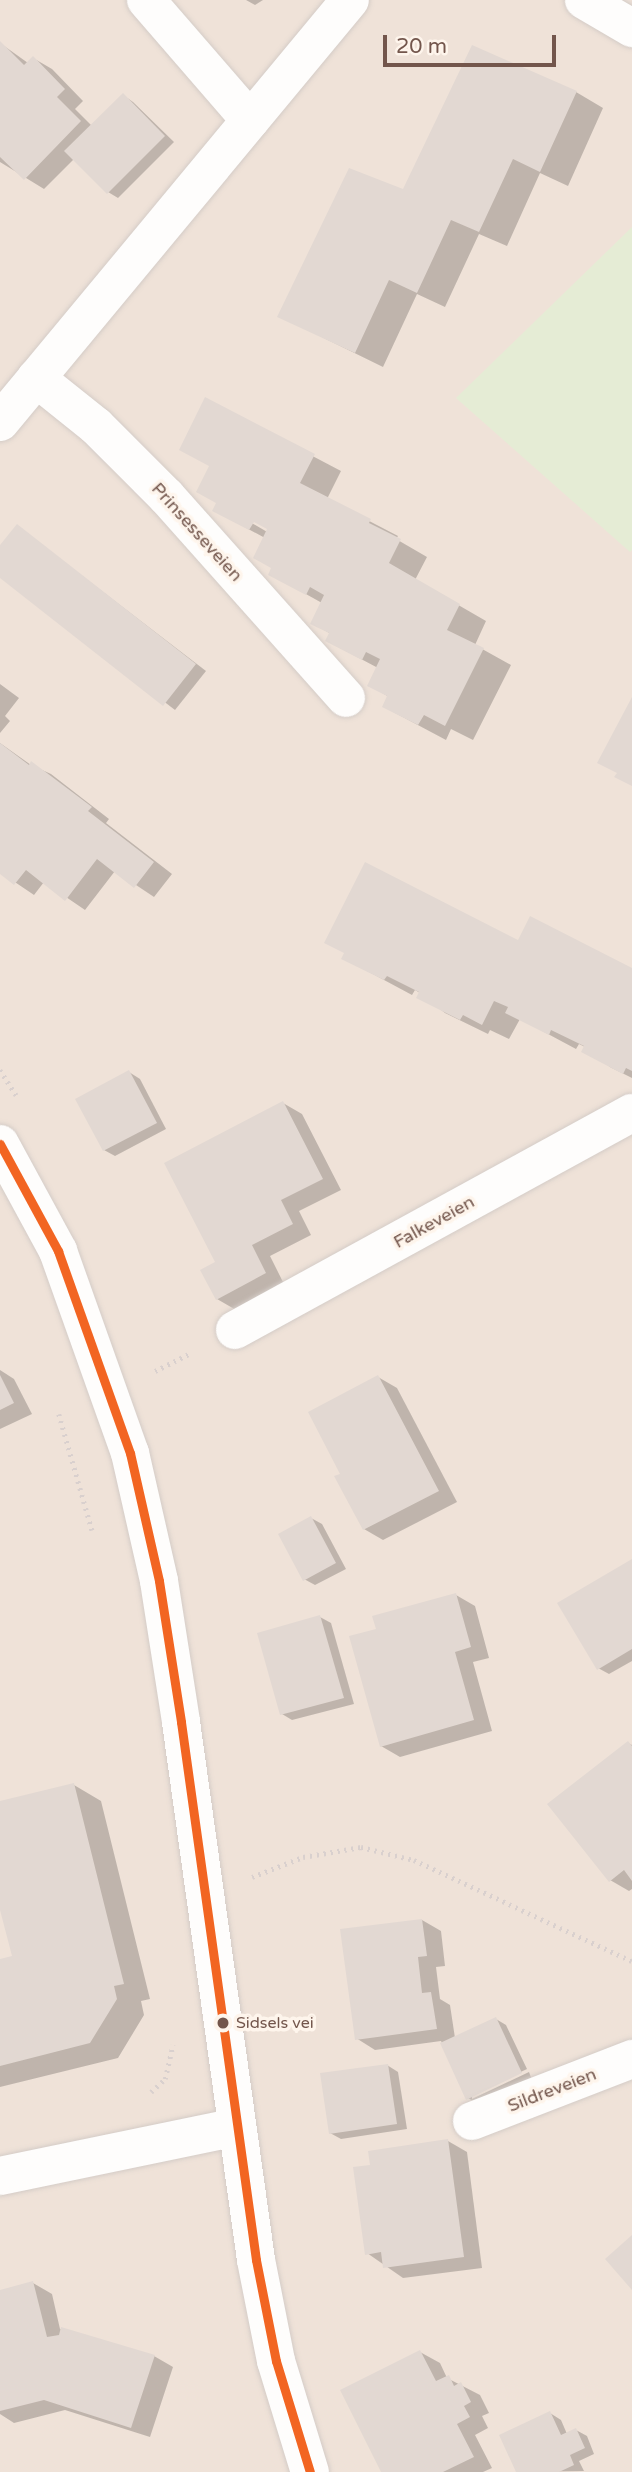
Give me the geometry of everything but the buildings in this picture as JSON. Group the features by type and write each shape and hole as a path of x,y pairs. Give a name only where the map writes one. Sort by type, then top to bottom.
{"street":[{"path":"146,0 250,120"},
{"path":"0,422 350,0"},
{"path":"584,0 632,28"},
{"name":"Prinsesseveien","path":"36,378 96,426 167,497 346,698"},
{"name":"Falkeveien","path":"235,1331 632,1112"},
{"path":"0,1144 58,1251 130,1453 159,1581 203,1894 226,2035 256,2260 276,2361 310,2472"},
{"name":"Sildreveien","path":"472,2120 632,2059"},
{"path":"0,2176 237,2127"}],"path":[{"path":"57,1407 94,1538"},
{"path":"203,1894 303,1857 361,1847 414,1860 632,1961"},
{"path":"146,2097 165,2079 174,2041"}],"shaded area":[{"path":"0,0 632,0 632,2472 0,2472"}],"green space":[{"path":"632,227 632,550 630,552 456,398"}],"transit line":[{"path":"0,1144 58,1251 130,1453 159,1581 256,2260 276,2361 310,2472"}],"place":[{"name":"Sidsels vei","path":"223,2023"}]}
